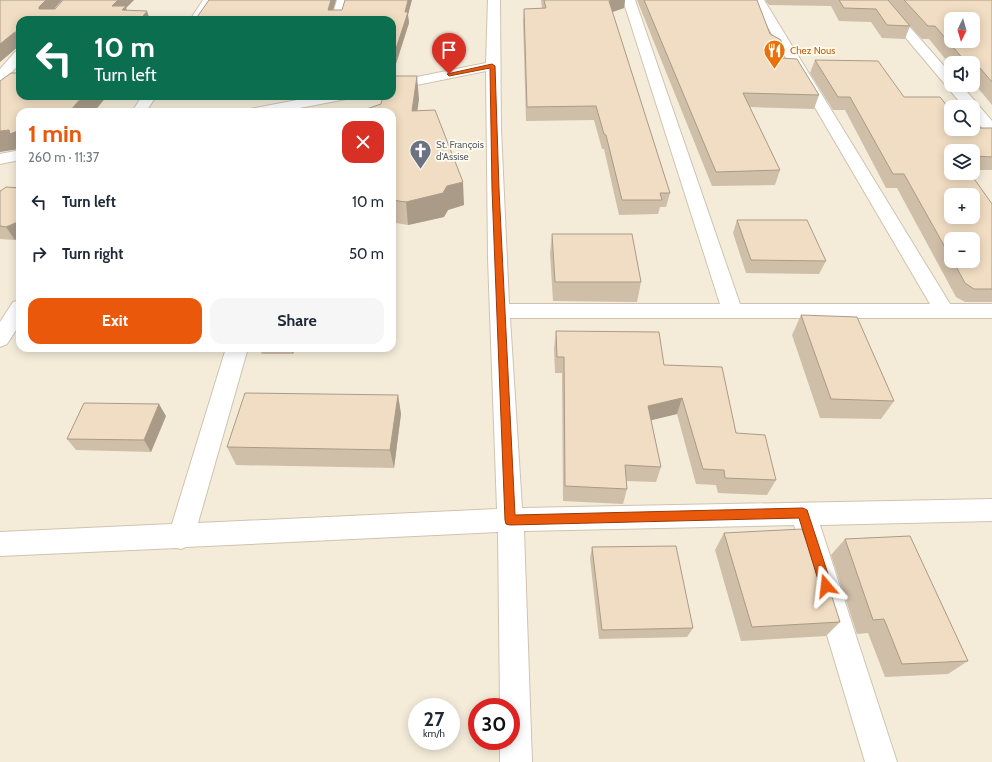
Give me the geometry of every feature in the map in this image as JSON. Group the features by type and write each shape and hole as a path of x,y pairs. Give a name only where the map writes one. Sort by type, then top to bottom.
{"street":[{"path":"199,16 209,0"},
{"path":"338,16 343,0"},
{"path":"494,0 492,66 510,520 516,762"},
{"path":"629,0 732,311"},
{"path":"758,0 944,311"},
{"path":"880,0 944,75"},
{"path":"2,76 16,60"},
{"path":"396,85 492,66"},
{"path":"2,76 16,74"},
{"path":"959,92 965,100"},
{"path":"280,108 323,100"},
{"path":"980,117 992,130"},
{"path":"0,159 16,156"},
{"path":"501,311 992,311"},
{"path":"0,339 16,313"},
{"path":"180,537 237,352"},
{"path":"0,544 180,537 510,520 992,510"},
{"path":"803,513 881,762"}],"shaded area":[{"path":"0,0 992,0 992,762 0,762"}],"building":[{"path":"0,0 46,0 39,7 39,9 55,9 63,0 118,0 112,6 126,6 122,10 147,11 143,16 16,16 16,32 0,44"},
{"path":"209,0 331,0 328,10 342,10 345,0 408,0 405,12 408,12 396,49 396,16 198,16"},
{"path":"544,0 612,0 609,1 670,193 660,193 662,200 622,200 606,135 604,134 596,106 527,107 524,9 546,8"},
{"path":"644,0 757,0 770,34 781,40 781,58 797,59 819,95 743,93 780,170 716,172"},
{"path":"839,0 888,0 910,26 887,25 876,9 844,8"},
{"path":"904,0 992,0 992,82 980,68 980,56 961,56 954,48 980,48 980,12 944,12 944,36 935,26 928,26"},
{"path":"815,60 878,61 904,97 940,97 944,102 944,136 980,136 980,128 992,128 992,157 980,156 980,144 944,144 944,180 975,180 992,204 992,289 974,289 965,283 957,268 980,268 980,232 944,232 944,245 904,174 893,174 850,97 838,97"},
{"path":"11,73 16,73 16,100 80,100 72,108 16,108 16,132 10,134 9,130 0,131 0,81"},
{"name":"St. François d'Assise","path":"396,76 417,76 412,111 435,110 463,182 447,186 443,193 406,202 396,201 396,108 370,108 381,104 382,100 396,100"},
{"path":"6,187 16,188 16,223 6,227 0,226 0,191"},
{"path":"737,220 807,220 826,261 751,260"},
{"path":"552,234 632,234 641,282 555,282"},
{"path":"801,315 857,317 894,401 831,399"},
{"path":"556,331 659,332 664,365 722,367 736,433 765,435 776,480 725,478 724,470 703,469 682,398 648,406 661,467 625,465 627,489 565,486 564,357 557,357"},
{"path":"245,393 398,395 390,450 227,447"},
{"path":"84,403 159,404 144,440 67,439"},
{"path":"802,529 806,540 814,540 840,622 752,627 724,533"},
{"path":"910,536 968,661 902,664 884,619 873,620 845,539"},
{"path":"676,546 693,628 602,630 592,547"}],"place":[{"name":"Chez Nous","path":"775,70"},
{"name":"St. François d'Assise","path":"421,170"}],"route":[{"path":"449,74 492,66 495,189 510,520 803,513 826,586"}]}
